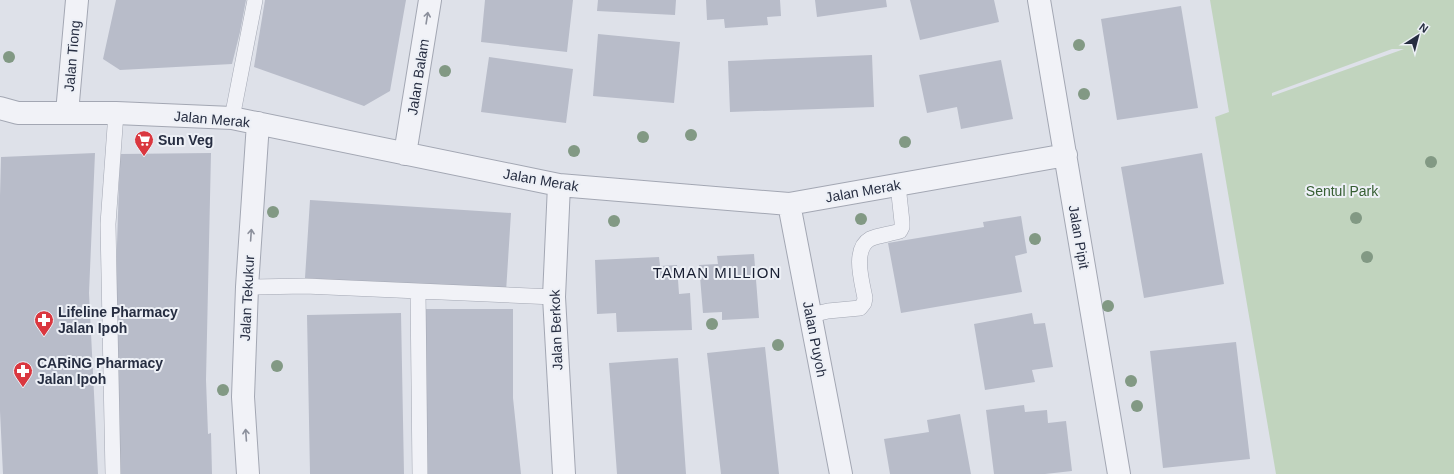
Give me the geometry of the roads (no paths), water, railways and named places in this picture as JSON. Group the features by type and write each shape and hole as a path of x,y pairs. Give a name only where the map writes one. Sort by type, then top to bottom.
{"street":[{"name":"Jalan Tiong","path":"67,113 77,0"},
{"name":"Jalan Balam","path":"405,154 430,0"},
{"name":"Jalan Pipit","path":"1039,0 1119,474"},
{"name":"Jalan Merak","path":"6,114 116,113 232,118 559,185 789,204 1066,154"},
{"name":"Jalan Tekukur","path":"248,474 243,397 247,287 258,123"},
{"name":"Jalan Berkok","path":"559,185 554,297 564,474"},
{"name":"Jalan Puyoh","path":"789,204 841,474"}],"lane":[{"path":"232,118 255,0"},
{"path":"113,474 108,224 116,113"},
{"path":"811,315 828,311 860,308 864,303 865,298 859,260 862,247 869,240 900,231 902,228 898,185"},
{"path":"247,287 305,286 554,297"},
{"path":"418,291 420,474"}],"place":[{"name":"Sun Veg","path":"144,157"},
{"name":"Lifeline Pharmacy Jalan Ipoh","path":"44,337"},
{"name":"CARiNG Pharmacy Jalan Ipoh","path":"23,388"}],"district":[{"name":"TAMAN MILLION","path":"717,272"}],"park label":[{"name":"Sentul Park","path":"1342,191"}]}
